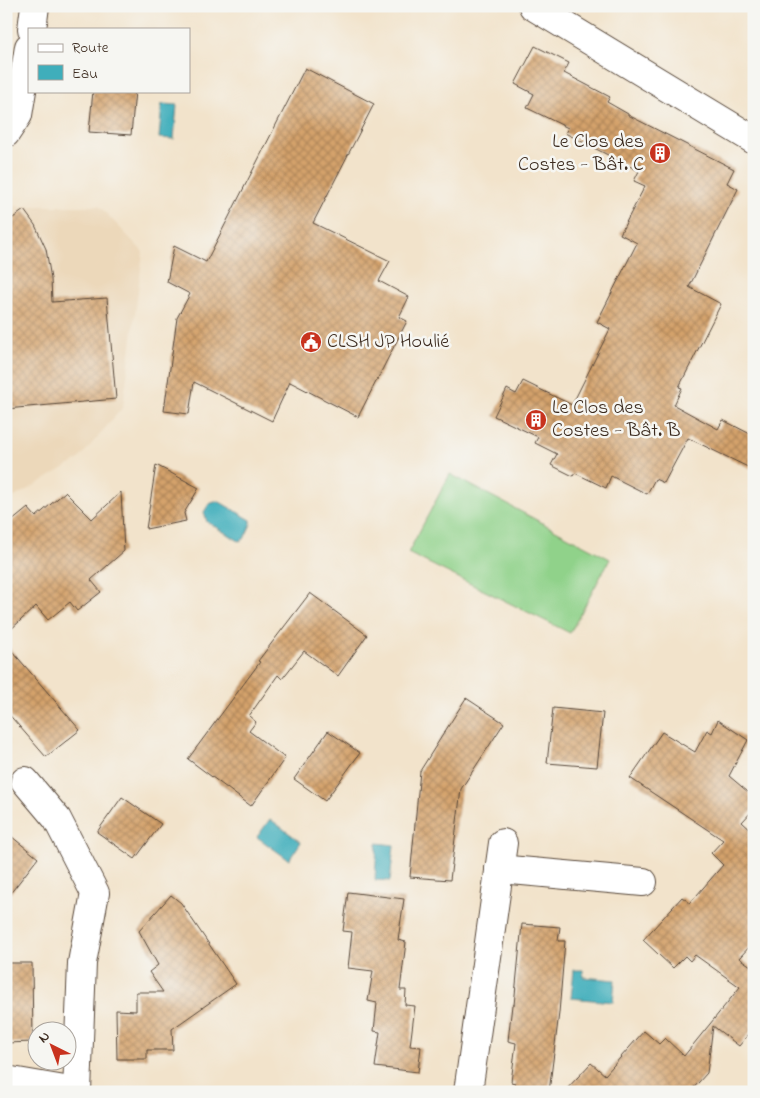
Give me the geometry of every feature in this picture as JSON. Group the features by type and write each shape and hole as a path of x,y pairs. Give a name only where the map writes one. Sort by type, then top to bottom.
{"street":[{"path":"32,28 35,6"},
{"path":"533,6 754,140"},
{"path":"6,133 18,114 28,52"},
{"path":"6,1080 76,1092 82,963 94,893 57,819 25,781"},
{"path":"468,1092 501,856 643,882"}],"shaded area":[{"path":"15,206 99,206 143,252 123,407 78,460 6,502 6,212"}],"green space":[{"path":"450,474 610,559 570,633 408,553"}],"water":[{"path":"162,104 177,105 174,139 159,138"},
{"path":"218,501 251,520 244,539 239,541 207,522 204,512 209,504"},
{"path":"270,819 301,842 289,860 257,837"},
{"path":"377,843 394,845 390,881 375,880"},
{"path":"574,970 583,970 583,977 615,980 613,1002 571,998"}],"building":[{"path":"535,46 569,63 564,73 610,97 607,102 628,115 734,169 727,183 738,189 689,287 721,304 679,387 682,388 674,405 718,429 723,420 754,436 754,470 688,438 664,483 655,479 647,494 611,476 606,488 575,473 573,476 551,465 557,454 535,443 538,437 494,416 507,389 516,394 523,381 572,405 610,329 597,322 637,243 620,234 645,186 634,181 639,171 565,133 568,128 527,108 534,94 515,84"},
{"path":"305,68 374,104 313,223 390,261 379,281 409,297 399,317 407,321 358,417 290,382 272,421 194,382 189,414 164,411 177,318 190,294 167,282 174,246 206,262"},
{"path":"93,92 135,92 131,135 89,132"},
{"path":"24,210 35,225 46,249 51,279 52,302 107,298 116,399 6,409 6,223"},
{"path":"156,465 199,488 184,513 186,521 146,529"},
{"path":"65,492 92,519 121,492 124,551 91,580 101,592 77,611 70,602 48,620 36,606 6,634 6,526 28,508 36,517"},
{"path":"310,593 367,635 338,676 304,651 282,679 278,675 249,716 256,722 249,731 285,758 251,806 188,759 260,662 258,661"},
{"path":"6,644 80,730 46,757 6,711"},
{"path":"466,698 504,723 461,789 450,880 410,877 420,771"},
{"path":"553,708 603,713 597,767 547,763"},
{"path":"718,720 748,740 729,776 754,797 754,809 742,822 754,833 754,942 739,958 754,968 754,1028 739,1046 713,1026 707,1073 690,1092 564,1092 591,1063 605,1075 644,1031 659,1044 665,1038 684,1056 740,987 695,955 690,961 685,956 673,968 643,940 682,897 690,903 723,865 711,853 723,840 630,778 662,732 695,752 707,730 712,733"},
{"path":"328,731 360,753 325,801 294,779"},
{"path":"122,797 161,824 135,859 97,832"},
{"path":"6,832 38,858 6,899"},
{"path":"348,892 404,899 398,940 406,942 400,990 406,990 405,1005 415,1006 410,1046 421,1047 418,1072 375,1067 380,1032 374,1031 377,1003 368,1001 373,971 348,968 352,932 343,931"},
{"path":"171,895 181,903 236,984 172,1029 173,1050 147,1050 147,1059 117,1059 116,1010 136,1011 136,992 163,992 149,972 158,965 139,931"},
{"path":"522,924 560,927 558,941 565,941 559,1013 549,1092 514,1092 515,1083 511,1082 516,1043 508,1041 512,1005 514,1005"},
{"path":"6,963 32,963 33,1020 28,1020 28,1042 6,1043"}],"place":[{"name":"Le Clos des Costes - Bât. C","path":"660,153"},
{"name":"CLSH JP Houlié","path":"311,342"},
{"name":"Le Clos des Costes - Bât. B","path":"536,420"}]}
